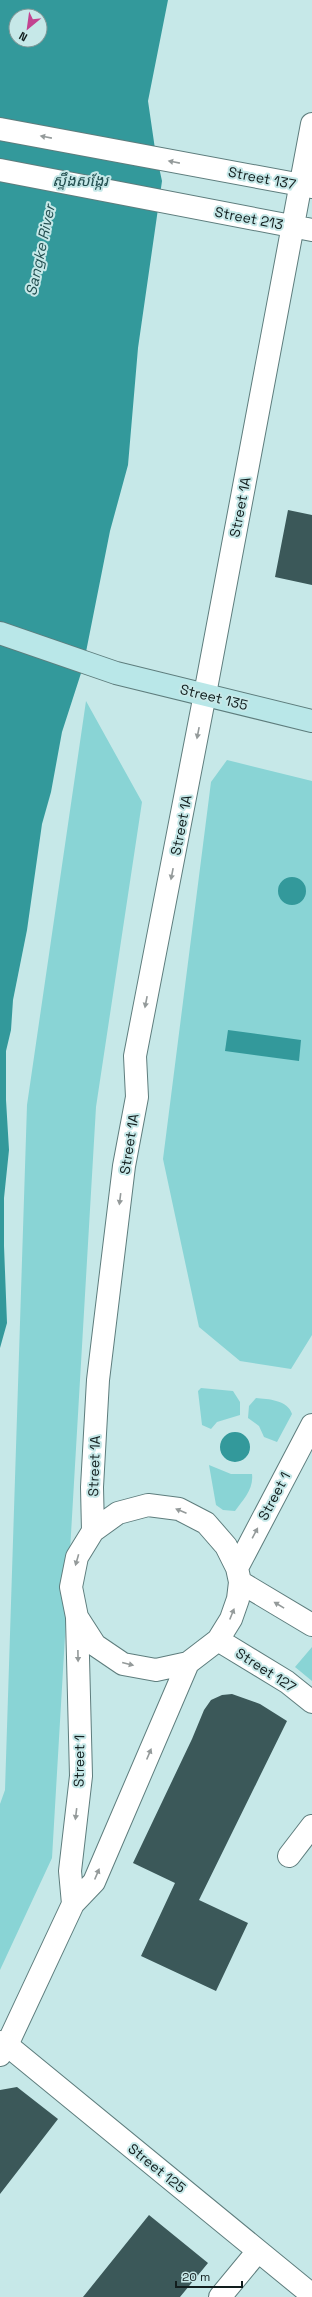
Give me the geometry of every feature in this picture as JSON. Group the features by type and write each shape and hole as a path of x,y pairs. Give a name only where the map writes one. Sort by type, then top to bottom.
{"main road":[{"name":"Street 135","path":"0,634 116,672 312,721"}],"street":[{"name":"Street 1A","path":"93,1531 92,1487 98,1380 124,1166 136,1097 135,1056 206,694 302,228 312,124"},
{"name":"Street 137","path":"0,129 306,186"},
{"name":"Street 213","path":"0,170 302,228"},
{"name":"Street 1","path":"218,1640 231,1619 238,1599 239,1575 312,1425"},
{"path":"218,1640 188,1663 156,1670 123,1664 95,1645 77,1617 71,1587 77,1557 93,1531 118,1513 140,1507 148,1505 178,1509 206,1523 226,1546 239,1575 312,1625"},
{"name":"Street 1","path":"73,1904 70,1871 81,1776 77,1617"},
{"name":"Street 127","path":"218,1640 287,1682 312,1702"},
{"name":"Street 1","path":"2,2047 73,1904 94,1882 188,1663"},
{"path":"290,1856 312,1826"},
{"name":"Street 125","path":"2,2047 312,2295"},
{"path":"220,2297 258,2251"}],"shaded area":[{"path":"86,701 142,802 96,1107 52,1858 0,1970 0,1804 5,1790 27,1105"},
{"path":"227,760 312,781 312,1335 291,1369 240,1361 199,1327 163,1159 211,782"},
{"path":"201,1388 233,1391 240,1402 240,1415 217,1422 211,1429 202,1425 198,1391"},
{"path":"256,1398 277,1401 290,1409 292,1414 277,1442 264,1437 259,1426 248,1418 249,1406"},
{"path":"209,1465 231,1474 252,1474 250,1489 235,1511 223,1510 216,1505"},
{"path":"312,1647 312,1681 295,1667"}],"water":[{"name":"ស្ទឹងសង្កែរ","path":"0,0 168,0 148,101 155,149 162,181 138,348 128,465 110,531 83,667 62,732 51,792 42,824 27,930 13,1000 11,1030 6,1051 6,1100 9,1150 4,1198 4,1246 7,1323 0,1348"},
{"path":"292,877 302,881 306,891 302,901 292,905 282,901 278,891 282,881"},
{"path":"228,1030 301,1040 299,1061 225,1051"},
{"path":"235,1432 246,1436 250,1447 246,1458 235,1462 224,1458 220,1447 224,1436"}],"building":[{"path":"288,510 312,515 312,585 275,577"},
{"path":"232,1694 260,1704 287,1721 199,1900 248,1923 216,1991 141,1956 175,1883 133,1863 192,1739 204,1710 211,1700 222,1695"},
{"path":"17,2087 58,2119 0,2194 0,2090"},
{"path":"149,2215 208,2263 180,2297 83,2297"}],"water label":[{"name":"Sangke River","path":"40,250"}]}
